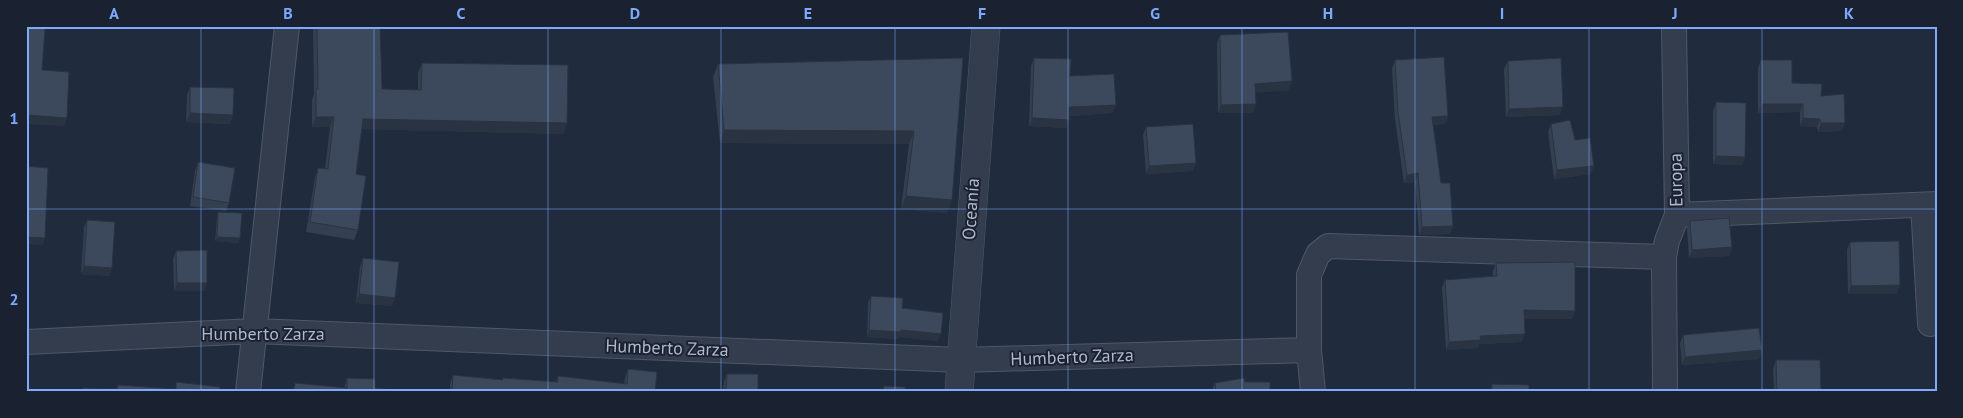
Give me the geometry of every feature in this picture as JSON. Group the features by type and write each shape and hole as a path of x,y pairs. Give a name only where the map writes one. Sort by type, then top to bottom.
{"street":[{"path":"248,392 287,26"},
{"name":"Oceanía","path":"959,392 986,26"},
{"name":"Europa","path":"1665,392 1664,257 1667,241 1677,215 1674,26"},
{"path":"1677,215 1930,204 1930,324"},
{"path":"1314,392 1309,350 1309,275 1318,254 1328,246 1664,257"},
{"name":"Humberto Zarza","path":"26,342 255,330 961,360 1309,350"}],"building":[{"path":"317,26 380,26 382,89 421,90 422,63 568,65 567,123 363,119 356,174 366,176 358,230 310,222 318,168 328,169 334,117 316,117 316,89 318,89"},
{"path":"26,27 45,28 42,70 69,72 67,118 26,115"},
{"path":"1288,32 1292,81 1255,84 1256,104 1221,105 1220,35"},
{"path":"1444,57 1448,116 1432,117 1441,183 1450,183 1453,226 1422,227 1418,173 1407,175 1398,112 1395,60"},
{"path":"963,58 952,200 906,196 914,131 724,130 718,64"},
{"path":"1034,58 1071,59 1070,76 1114,74 1116,105 1069,107 1069,120 1032,118"},
{"path":"1561,58 1563,107 1509,109 1508,61"},
{"path":"1761,60 1792,60 1792,83 1822,84 1821,96 1844,94 1845,123 1821,123 1820,119 1803,118 1803,104 1761,104"},
{"path":"190,87 234,88 233,115 190,113"},
{"path":"1716,102 1746,103 1745,157 1716,156"},
{"path":"1570,120 1575,140 1590,138 1594,166 1557,170 1551,124"},
{"path":"1193,124 1196,163 1149,166 1146,127"},
{"path":"198,162 235,168 229,203 193,197"},
{"path":"26,166 48,168 45,238 26,237"},
{"path":"218,212 242,213 240,238 217,237"},
{"path":"1729,218 1732,247 1692,250 1690,221"},
{"path":"87,220 115,222 112,268 84,266"},
{"path":"1899,241 1900,285 1851,286 1850,242"},
{"path":"207,250 207,283 177,283 176,251"},
{"path":"363,258 399,262 395,298 359,294"},
{"path":"1575,262 1575,311 1524,310 1525,334 1480,336 1481,340 1449,342 1445,280 1497,276 1496,263"},
{"path":"871,296 903,298 902,308 943,313 941,334 901,330 901,332 869,330"},
{"path":"1759,328 1762,350 1685,357 1683,335"},
{"path":"1776,360 1820,360 1821,392 1777,392"},
{"path":"628,369 657,372 655,392 452,392 453,375 503,380 503,378 558,382 558,376 627,384"},
{"path":"727,374 758,374 758,391 808,392 726,392"},
{"path":"347,378 375,379 375,388 409,392 294,392 295,383 347,388"},
{"path":"1244,378 1245,382 1270,382 1270,392 1216,392 1215,383"},
{"path":"176,382 220,387 220,392 83,392 83,388 117,389 118,385 176,389"},
{"path":"1492,384 1529,385 1529,392 1492,392"},
{"path":"884,386 905,387 905,392 883,392"},
{"path":"1029,390 1030,392 1013,392"}]}
